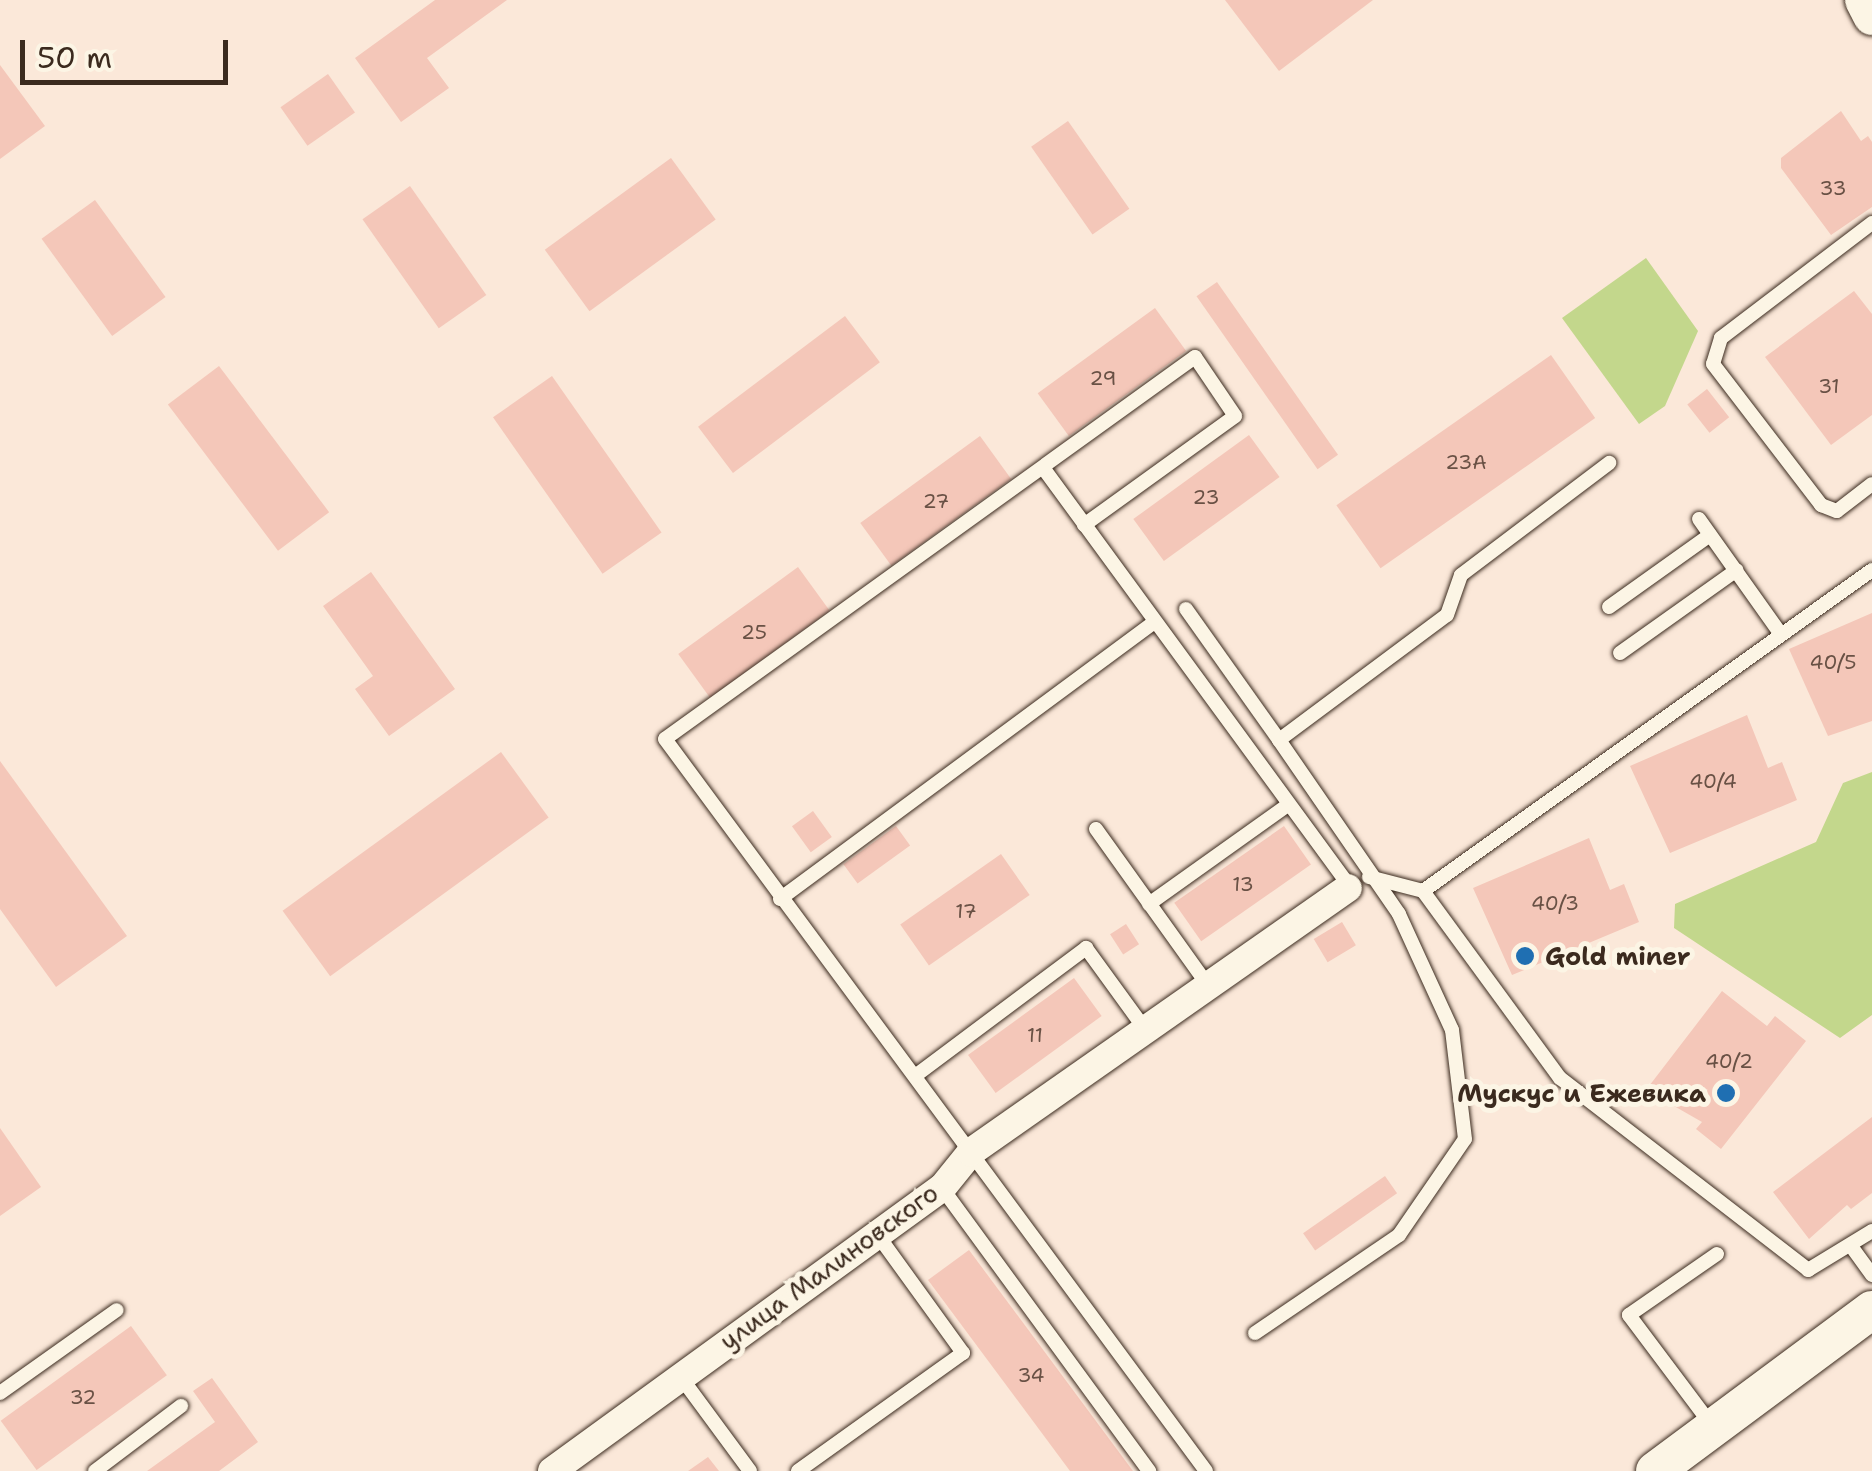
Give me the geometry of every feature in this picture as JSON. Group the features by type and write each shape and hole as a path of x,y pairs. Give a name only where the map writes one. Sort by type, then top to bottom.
{"main road":[{"path":"1864,0 1872,16"},
{"path":"1668,1467 1713,1428 1872,1310"}],"street":[{"name":"улица Малиновского","path":"552,1471 942,1188 971,1152 1360,882"}],"lane":[{"path":"1872,223 1721,338 1713,364 1820,505 1837,510 1872,484"},
{"path":"1084,526 1235,416 1195,357 1044,470 665,739 1206,1471"},
{"path":"1279,740 1447,614 1461,576 1609,463"},
{"path":"1044,470 1288,805 1360,882 1398,914 1452,1030 1465,1139 1398,1236 1255,1334"},
{"path":"1699,519 1780,633"},
{"path":"1609,607 1710,535"},
{"path":"1620,653 1736,570"},
{"path":"1360,882 1424,891 1872,570"},
{"path":"1186,609 1279,740 1360,882"},
{"path":"780,899 1155,622"},
{"path":"1150,904 1288,805"},
{"path":"1096,829 1209,987"},
{"path":"1424,891 1560,1078 1808,1270 1872,1231"},
{"path":"914,1076 1086,948 1148,1032"},
{"path":"942,1188 1149,1471"},
{"path":"798,1471 963,1353 877,1234"},
{"path":"1851,1246 1872,1275"},
{"path":"1713,1428 1629,1315 1718,1254"},
{"path":"0,1393 116,1310"},
{"path":"680,1376 750,1471"},
{"path":"95,1471 181,1406"}],"green space":[{"path":"1646,258 1698,331 1665,406 1639,424 1562,318"},
{"path":"1872,772 1872,1015 1840,1038 1674,928 1675,904 1816,842 1843,783"}],"building":[{"path":"435,0 507,0 427,58 449,88 401,122 355,58"},
{"path":"1225,0 1373,0 1279,71"},
{"path":"0,65 45,126 0,159"},
{"path":"328,74 355,113 307,146 280,107"},
{"path":"1841,111 1861,141 1868,136 1872,142 1872,207 1831,235 1781,168 1781,158"},
{"path":"1068,121 1129,209 1093,234 1031,147"},
{"path":"671,158 716,219 589,311 545,250"},
{"path":"410,186 486,295 439,328 362,219"},
{"path":"95,200 166,297 112,336 42,239"},
{"path":"1217,282 1338,455 1318,469 1197,296"},
{"path":"1854,291 1872,314 1872,415 1831,445 1765,357"},
{"path":"1155,308 1186,351 1069,436 1038,393"},
{"path":"845,316 880,362 733,473 698,427"},
{"path":"1551,355 1595,418 1381,568 1336,505"},
{"path":"219,366 329,512 278,551 168,405"},
{"path":"552,376 662,532 603,574 493,417"},
{"path":"1707,389 1729,417 1709,433 1687,404"},
{"path":"1249,435 1280,477 1164,561 1133,519"},
{"path":"980,436 1011,479 891,566 860,523"},
{"path":"798,567 830,611 710,698 678,654"},
{"path":"371,572 455,689 389,736 355,689 373,676 323,606"},
{"path":"1872,613 1872,721 1828,736 1789,649"},
{"path":"1747,715 1768,768 1782,762 1797,800 1670,853 1630,766"},
{"path":"501,752 549,818 330,976 283,911"},
{"path":"0,761 127,936 56,987 0,909"},
{"path":"813,811 832,837 811,852 792,826"},
{"path":"896,826 910,845 858,884 843,864"},
{"path":"1284,826 1311,865 1201,941 1174,903"},
{"path":"1589,838 1610,890 1624,884 1639,922 1512,975 1473,888"},
{"path":"1001,854 1030,895 929,966 900,925"},
{"path":"1342,922 1356,945 1328,962 1314,939"},
{"path":"1126,924 1139,944 1123,954 1110,934"},
{"path":"1074,978 1102,1016 996,1093 968,1055"},
{"path":"1722,991 1767,1026 1775,1016 1806,1041 1721,1149 1696,1129 1702,1122 1646,1090"},
{"path":"1872,1117 1872,1193 1851,1209 1847,1205 1809,1239 1773,1192"},
{"path":"0,1128 41,1187 0,1216"},
{"path":"1385,1176 1397,1193 1315,1251 1303,1233"},
{"path":"969,1250 1133,1471 1070,1471 928,1280"},
{"path":"131,1326 167,1375 37,1470 1,1421"},
{"path":"212,1378 258,1442 219,1471 147,1471 215,1422 193,1391"},
{"path":"708,1457 719,1471 688,1471"}],"place":[{"name":"Gold miner","path":"1525,956"},
{"name":"Мускус и Ежевика","path":"1726,1093"}]}
